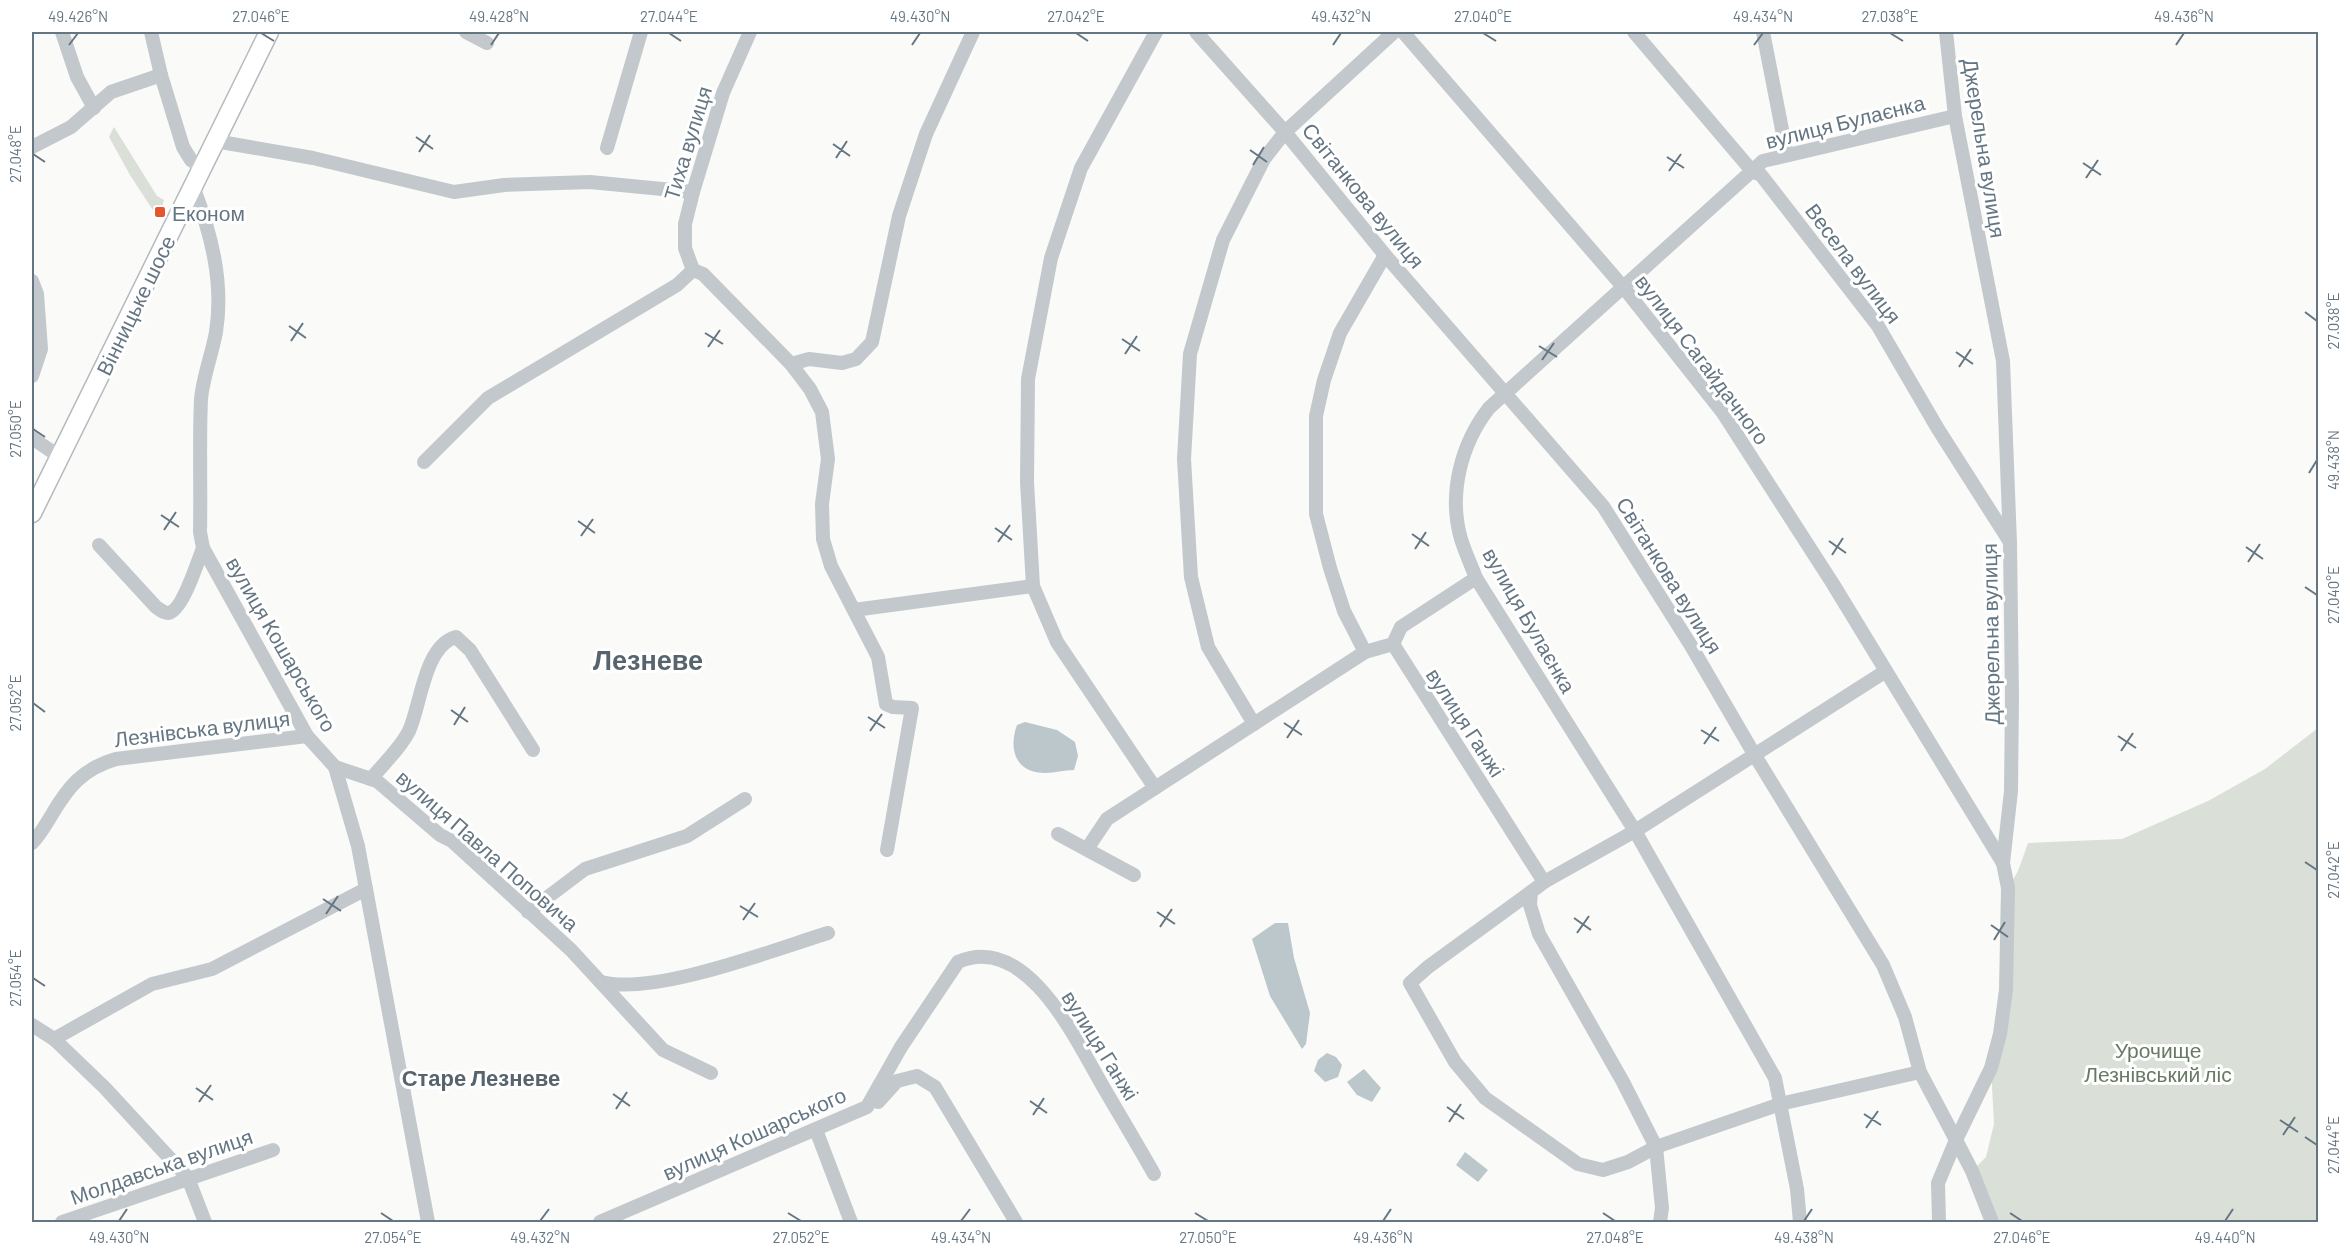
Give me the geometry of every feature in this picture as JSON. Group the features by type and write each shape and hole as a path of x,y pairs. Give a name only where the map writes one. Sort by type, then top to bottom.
{"main road":[{"name":"Вінницьке шосе","path":"32,513 269,32"}],"street":[{"path":"62,32 77,77 94,108"},
{"path":"151,32 161,75 183,147 191,160 202,167"},
{"path":"466,32 487,43"},
{"path":"607,148 641,32"},
{"name":"Тиха вулиця","path":"693,270 685,248 685,224 723,93 750,32"},
{"path":"791,364 809,359 842,363 856,359 872,342 903,206 926,134 973,32"},
{"path":"1155,788 1057,642 1033,586 1027,482 1028,379 1051,258 1081,168 1156,32"},
{"name":"Світанкова вулиця","path":"1196,32 1285,132 1385,255 1603,506 1690,644 1754,754 1883,965 1905,1017 1920,1072 1956,1140"},
{"path":"1254,724 1208,647 1191,577 1184,447 1190,354 1223,240 1264,159 1285,132 1394,32"},
{"name":"вулиця Сагайдачного","path":"1403,32 1623,288 1723,413 1886,671 2003,863"},
{"name":"Весела вулиця","path":"1635,32 1752,171 1761,175 1878,326 1933,420 2010,543"},
{"path":"1763,32 1787,155"},
{"name":"Джерельна вулиця","path":"1946,32 1955,116 2003,362 2010,543 2011,791 2003,863 2008,888 2006,990 2000,1034 1991,1068 1956,1140"},
{"path":"32,147 71,128 111,92 161,75"},
{"name":"вулиця Булаєнка","path":"1800,1222 1797,1189 1775,1078 1635,831 1476,578 1461,537 1456,484 1461,463 1477,424 1504,393 1763,161 1955,116"},
{"path":"215,141 313,158 454,192 504,185 590,182 693,192"},
{"name":"вулиця Кошарського","path":"193,186 211,241 220,299 216,331 201,397 200,532 203,548 307,736 335,767 358,846 428,1222"},
{"path":"1365,652 1344,610 1316,514 1316,416 1324,380 1340,333 1385,255"},
{"path":"424,462 488,398 677,285 693,270 703,274 791,364 810,389 822,412 828,459 822,504 822,539 831,566 878,657 886,704 893,707 912,708 887,850"},
{"path":"32,281 37,294 41,350 32,376"},
{"path":"32,438 60,457"},
{"path":"99,545 156,607 162,612 169,613 176,610 181,602 203,548"},
{"path":"1087,849 1107,819 1365,652 1393,644 1401,627 1476,578"},
{"path":"854,610 1033,586"},
{"path":"371,779 400,745 410,728 426,674 437,654 446,640 456,637 470,650 533,750"},
{"name":"вулиця Ганжі","path":"1393,644 1544,882"},
{"path":"1886,671 1635,831 1544,882 1428,967 1410,983 1455,1062 1485,1098 1578,1164 1603,1170 1628,1162 1656,1147 1780,1104 1920,1072"},
{"name":"Лезнівська вулиця","path":"32,843 72,787 97,765 116,759 307,736"},
{"name":"вулиця Павла Поповича","path":"335,767 377,782 440,835 452,841 571,950 663,1050 711,1073"},
{"path":"528,912 585,869 687,836 745,799"},
{"path":"1058,834 1134,875"},
{"path":"54,1039 152,984 212,969 366,889"},
{"path":"1531,892 1530,904 1539,934 1623,1082 1656,1147 1662,1208 1660,1222"},
{"path":"601,982 614,986 647,983 695,974 828,933"},
{"name":"вулиця Ганжі","path":"958,962 980,956 997,958 1033,981 1056,1006 1154,1174"},
{"name":"вулиця Кошарського","path":"600,1222 867,1107 901,1047 958,962"},
{"path":"32,1025 54,1039 105,1088 188,1178 206,1222"},
{"path":"867,1107 877,1103 897,1081 917,1076 936,1087 1016,1222"},
{"path":"816,1130 851,1222"},
{"path":"1939,1222 1938,1183 1956,1140"},
{"path":"1956,1140 1972,1171 1992,1222"},
{"name":"Молдавська вулиця","path":"62,1222 273,1150"}],"green space":[{"path":"114,127 157,196 164,200 158,218 109,137"},
{"name":"Урочище Лезнівський ліс","path":"2318,728 2318,1222 1992,1222 1972,1171 1986,1157 1994,1124 1991,1068 2000,1034 2008,888 2018,871 2028,843 2122,839 2208,801 2265,769"}],"shaded area":[{"path":"1025,722 1057,730 1075,742 1078,756 1074,770 1035,772 1021,764 1014,751 1014,734 1017,725"},
{"path":"1275,923 1288,923 1294,958 1310,1013 1306,1044 1302,1049 1270,996 1252,939"},
{"path":"1327,1053 1336,1057 1342,1065 1338,1077 1325,1082 1314,1071 1318,1060"},
{"path":"1364,1069 1381,1088 1372,1102 1357,1095 1347,1082"},
{"path":"1465,1152 1488,1170 1478,1182 1456,1165"}],"place":[{"name":"Економ","path":"160,212"}],"district":[{"name":"Лезневе","path":"648,659"},
{"name":"Старе Лезневе","path":"481,1077"}]}
